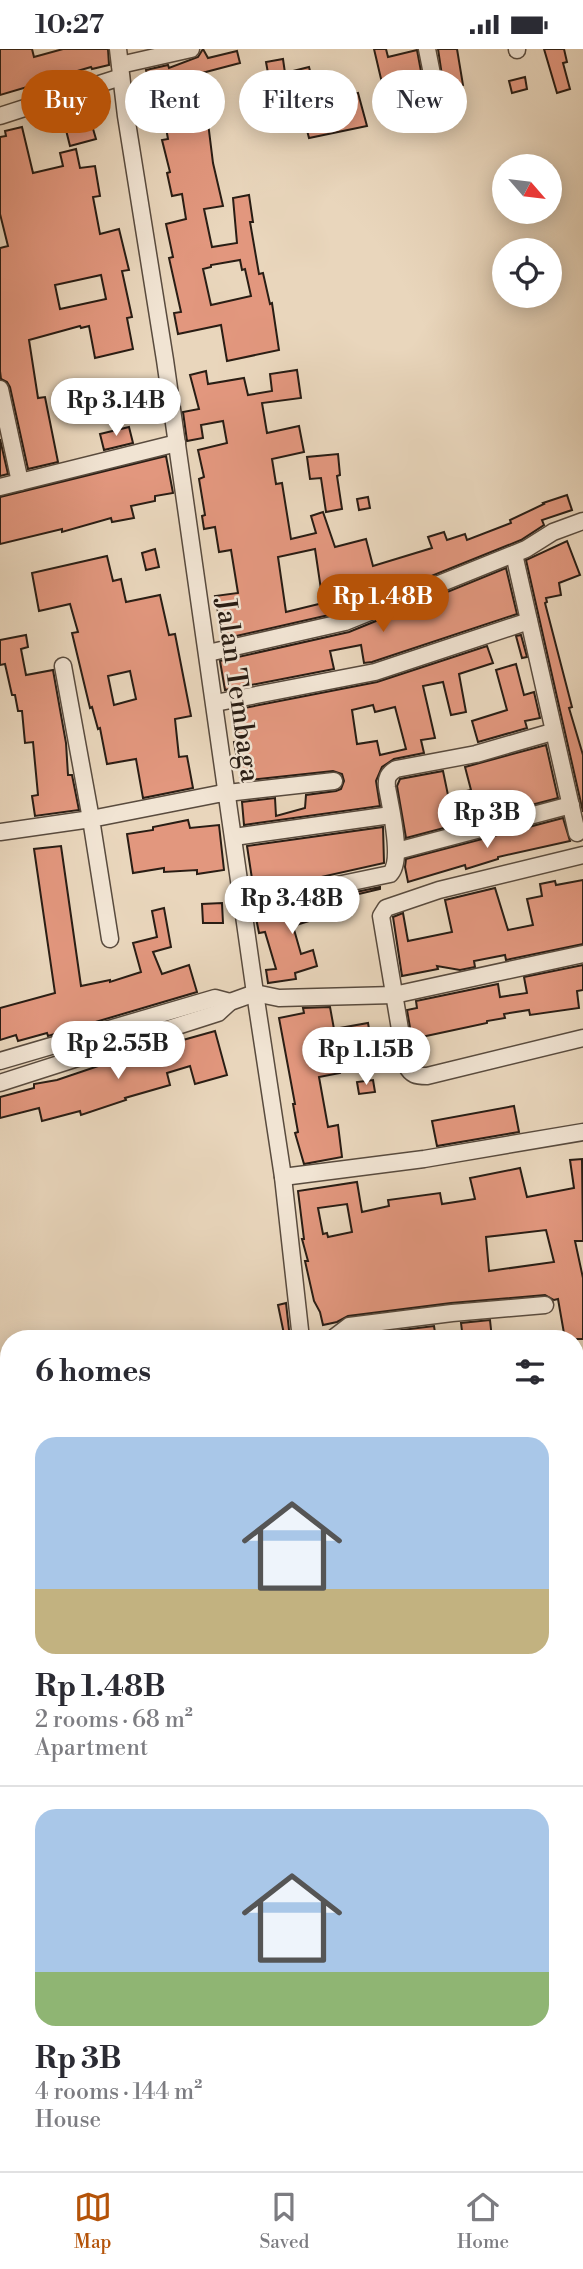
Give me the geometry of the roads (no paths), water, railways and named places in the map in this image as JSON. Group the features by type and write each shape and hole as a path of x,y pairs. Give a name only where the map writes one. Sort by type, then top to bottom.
{"street":[{"path":"0,116 120,64 191,49"},
{"path":"427,49 431,70"},
{"name":"Jalan Tembaga","path":"120,64 208,653 223,793 234,837 242,905 241,998 283,1177 300,1330"},
{"path":"0,389 20,482"},
{"path":"0,487 177,443"},
{"path":"208,653 345,622 526,549 567,525 583,521"},
{"path":"514,554 576,833"},
{"path":"215,703 375,672 529,621"},
{"path":"63,666 110,939"},
{"path":"242,905 390,874 396,867 397,851 386,781 391,772 476,754 552,732"},
{"path":"0,832 91,819 223,793 334,781"},
{"path":"397,851 570,805"},
{"path":"234,837 391,815"},
{"path":"583,855 439,890 386,908 381,916 406,1065 410,1072 417,1076 427,1076 583,1038"},
{"path":"0,1061 215,998 394,995 583,954"},
{"path":"0,1083 218,1013 241,998"},
{"path":"34,1051 40,1071"},
{"path":"283,1177 424,1159 583,1132"},
{"path":"344,1330 349,1326 452,1313 545,1305"}]}
